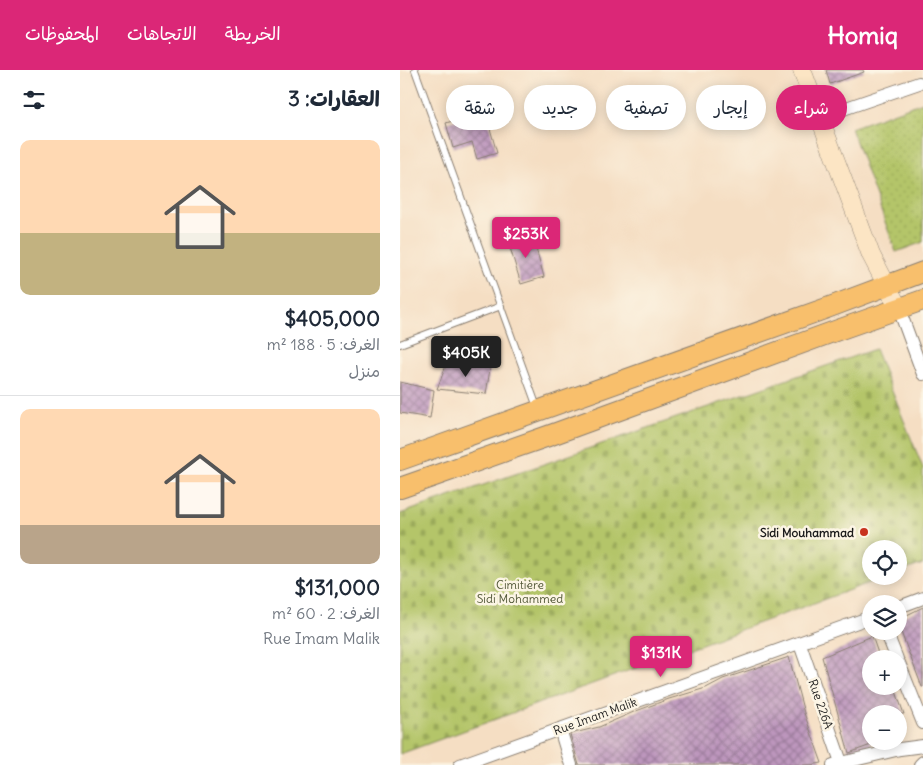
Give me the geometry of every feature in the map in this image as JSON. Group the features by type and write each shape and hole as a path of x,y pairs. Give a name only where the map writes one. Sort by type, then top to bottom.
{"main road":[{"path":"802,70 808,85"},
{"path":"825,130 871,255 900,309"},
{"path":"400,460 808,315 923,272"},
{"path":"400,488 923,300"}],"street":[{"path":"847,108 919,83"},
{"path":"900,309 923,374"},
{"path":"907,604 923,598"},
{"name":"Rue Imam Malik","path":"460,765 862,620"},
{"name":"Rue 226A","path":"800,644 838,764"},
{"path":"907,683 923,723"},
{"path":"560,729 572,765"},
{"path":"838,764 900,749 923,746"},
{"path":"920,765 923,762"}],"lane":[{"path":"415,70 539,411"},
{"path":"400,344 501,306"}],"green space":[{"path":"923,102 923,242 896,252 851,128"},
{"name":"Cimitière Sidi Mohammed","path":"875,349 923,468 923,564 907,569 907,540 862,540 863,585 400,754 400,514"}],"building":[{"path":"826,70 863,70 864,72 830,84"},
{"path":"448,130 490,130 497,153 477,159 472,142 453,148"},
{"path":"532,234 544,277 521,284 508,241"},
{"path":"472,360 491,363 486,394 437,389 447,363 469,368"},
{"path":"400,382 434,390 430,418 400,413"},
{"path":"923,607 923,687 904,640 907,640 907,615"},
{"path":"862,640 873,640 877,650 862,650 862,695 897,695 901,705 862,705 862,748 849,753 822,657"},
{"path":"789,657 804,713 822,763 810,765 579,765 570,734 599,727 636,711 706,688 723,679"}],"place":[{"name":"Sidi Mouhammad","path":"864,532"}]}
